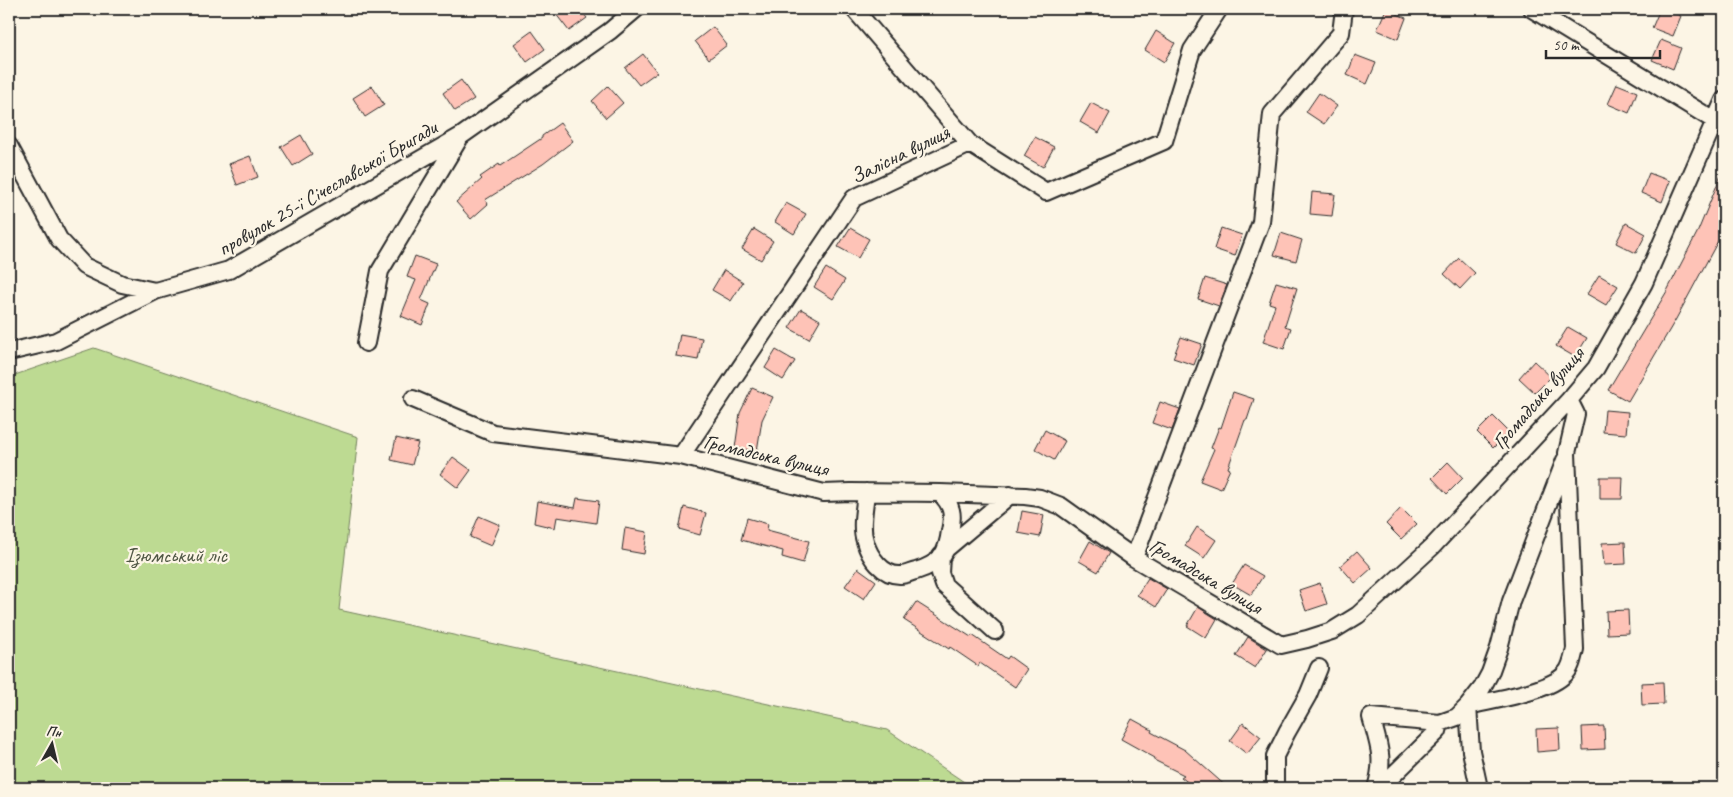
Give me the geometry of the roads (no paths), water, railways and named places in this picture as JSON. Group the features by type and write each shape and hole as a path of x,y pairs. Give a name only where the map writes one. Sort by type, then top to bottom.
{"street":[{"name":"провулок 25-ї Січеславської Бригади","path":"9,352 56,341 155,291 229,270 461,136 610,31 636,9"},
{"path":"854,9 970,144"},
{"name":"Залісна вулиця","path":"681,456 854,198 970,144 1046,192 1164,141 1192,50 1219,9"},
{"path":"1134,558 1262,222 1272,114 1341,33 1344,9"},
{"path":"1532,9 1715,121"},
{"name":"Громадська вулиця","path":"413,399 493,433 681,456 824,493 940,493 1040,498 1061,506 1134,558 1281,645 1332,631 1358,614 1432,547 1569,400 1596,368 1644,283 1724,100"},
{"name":"провулок 25-ї Січеславської Бригади","path":"366,343 380,271 461,136"},
{"path":"9,146 59,239 84,266 122,284 155,291"},
{"path":"1376,788 1381,772 1381,753 1371,718 1440,723 1457,717 1482,688 1490,673 1499,648 1511,601 1567,453 1576,414 1569,400"},
{"path":"1468,706 1549,685 1566,674 1573,659 1575,649 1567,453"},
{"path":"858,492 864,514 864,541 868,551 885,572 902,575 929,567 1010,495"},
{"path":"864,514 888,492"},
{"path":"940,493 951,506 953,513 940,573 944,585 995,631"},
{"path":"1275,788 1275,756 1308,695 1318,668"},
{"path":"1468,706 1471,751 1479,788"},
{"path":"1380,788 1438,731 1440,723"}],"park label":[{"name":"Ізюмський ліс","path":"176,555"}]}
